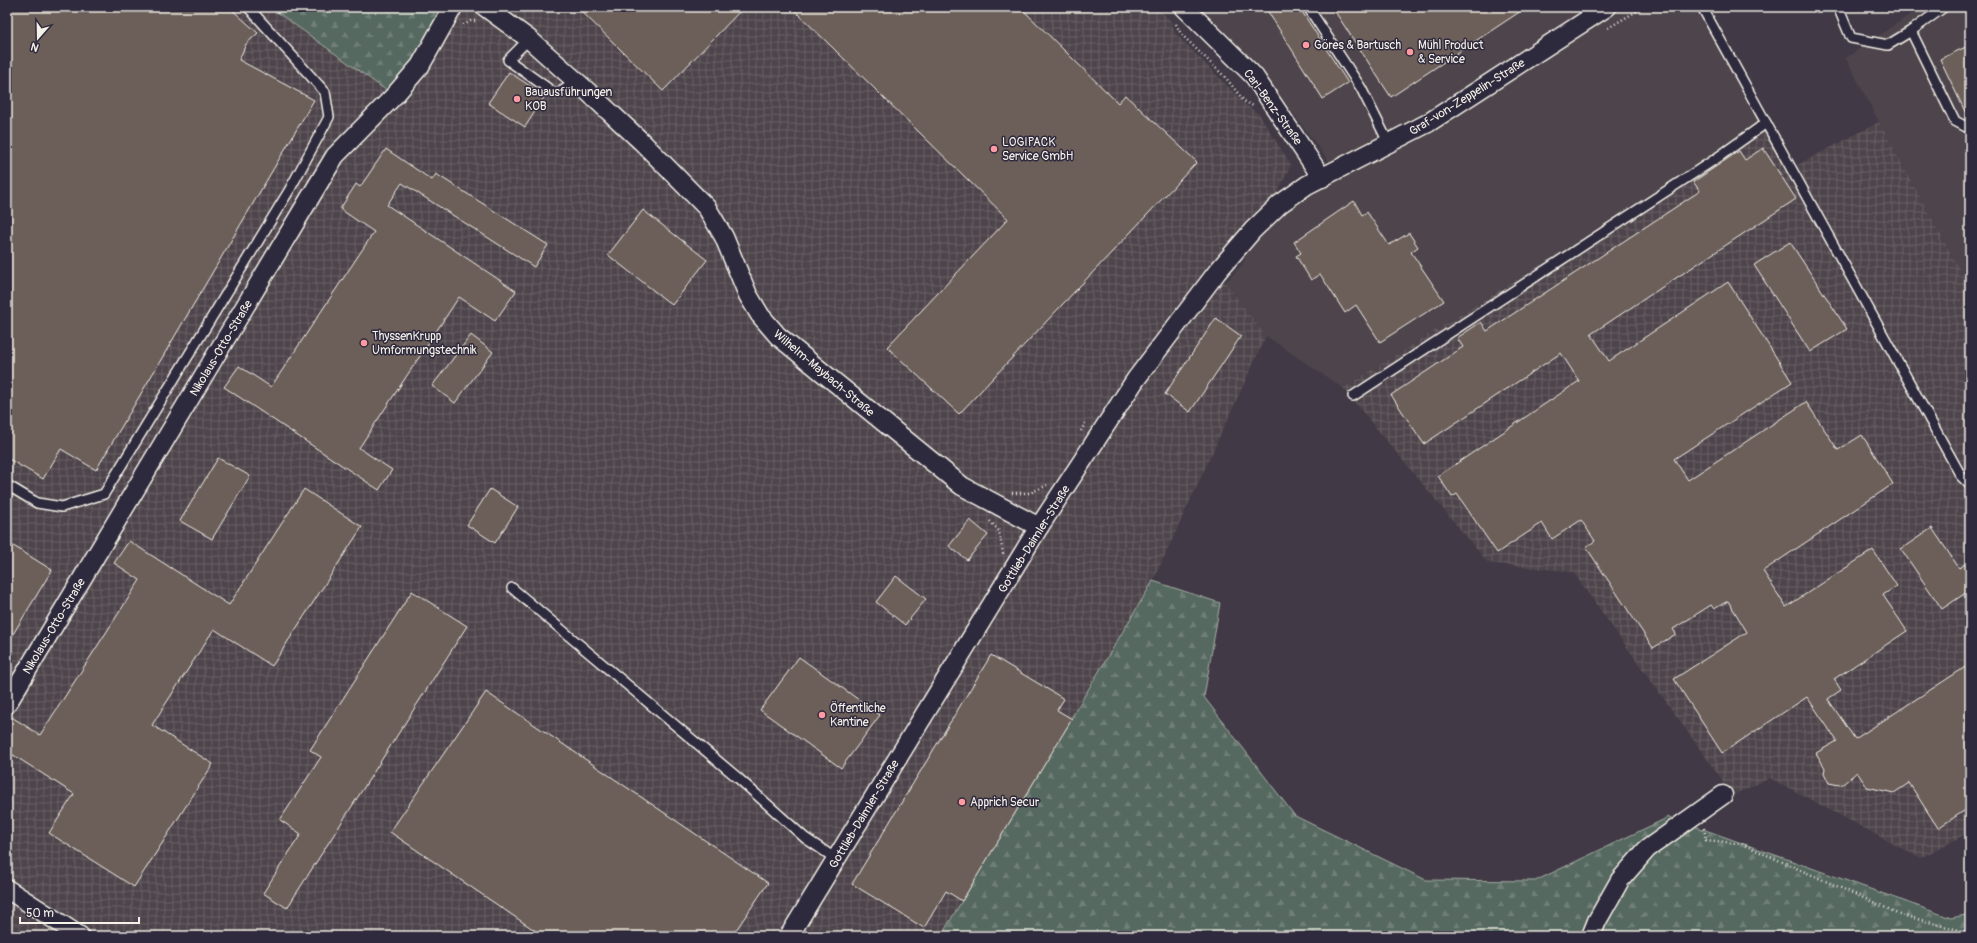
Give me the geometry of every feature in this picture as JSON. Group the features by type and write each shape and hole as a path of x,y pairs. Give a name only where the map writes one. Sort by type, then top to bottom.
{"street":[{"name":"Nikolaus-Otto-Straße","path":"7,704 335,156 420,66 453,7"},
{"name":"Wilhelm-Maybach-Straße","path":"485,7 529,40 576,81 642,142 707,208 724,237 748,295 760,315 778,336 962,486 1039,527"},
{"name":"Graf-von-Zeppelin-Straße","path":"1322,178 1428,123 1601,8"},
{"name":"Carl-Benz-Straße","path":"1181,12 1254,76 1322,178"},
{"name":"Gottlieb-Daimler-Straße","path":"789,936 1039,527 1136,379 1217,272 1253,230 1280,204 1307,185 1322,178"},
{"path":"1591,936 1597,921 1620,880 1647,849 1723,795"},
{"path":"7,889 80,936"}],"lane":[{"path":"7,485 37,503 62,507 104,494 290,189 329,117 325,92 248,7"},
{"path":"1308,7 1361,88 1389,144"},
{"path":"1702,7 1961,476 1970,485"},
{"path":"1838,7 1851,38 1888,45 1911,31 1944,7"},
{"path":"1911,31 1955,121 1970,129"},
{"path":"529,40 508,60 553,92 557,93 562,91 576,81"},
{"path":"1353,396 1717,158 1766,123"},
{"path":"512,588 738,778 805,838 836,859"}],"path":[{"path":"1162,7 1181,12 1181,34 1226,78 1244,101 1256,107"},
{"path":"1702,811 1706,840 1742,844 1902,915 1970,933"}],"shaded area":[{"path":"7,7 270,7 394,96 453,7 1157,7 1171,21 1175,33 1247,106 1259,114 1291,165 1265,218 1217,272 1266,336 1153,581 941,936 7,936"},
{"path":"1196,7 1702,7 1766,123 1343,388 1266,336 1225,283 1242,265 1249,248 1257,237 1285,211 1340,176 1260,69"},
{"path":"1921,7 1970,7 1970,288 1879,122 1846,58"},
{"path":"1879,122 1970,288 1970,832 1920,858 1770,778 1733,795 1573,572 1488,563 1343,388 1766,123 1792,168"}],"green space":[{"path":"270,7 453,7 394,96"},
{"path":"1153,581 1220,603 1204,697 1295,816 1426,880 1535,881 1669,817 1951,918 1970,914 1970,936 941,936"}],"building":[{"path":"7,7 229,7 258,33 246,44 239,60 314,100 96,470 61,449 43,479 7,458"},
{"path":"577,7 744,7 663,91"},
{"path":"791,7 1020,7 1118,103 1125,95 1197,162 959,414 887,347 1008,219"},
{"name":"Göres & Bartusch","path":"1265,7 1299,7 1348,83 1323,99"},
{"name":"Mühl Product & Service","path":"1332,7 1527,7 1391,97"},
{"path":"1970,45 1970,122 1940,59"},
{"name":"Bauausführungen KOB","path":"509,72 545,96 525,127 488,103"},
{"path":"1763,148 1796,199 1591,334 1609,361 1728,282 1792,382 1674,459 1688,480 1806,402 1838,450 1862,435 1893,484 1763,571 1786,607 1873,550 1897,586 1883,595 1907,631 1834,679 1841,690 1828,699 1855,739 1970,664 1970,807 1938,828 1909,783 1894,793 1867,787 1857,772 1843,784 1839,785 1829,783 1824,773 1825,768 1816,753 1837,741 1807,697 1722,753 1674,679 1747,632 1728,601 1714,609 1711,605 1673,629 1676,634 1653,648 1586,547 1595,541 1581,520 1552,539 1542,523 1497,553 1457,494 1452,497 1438,476 1579,381 1561,353 1424,444 1391,395 1463,347 1457,338 1481,322 1487,331 1700,191 1693,182 1739,151 1745,160"},
{"name":"ThyssenKrupp Umformungstechnik","path":"386,149 432,180 436,174 548,245 534,267 402,183 387,205 516,291 495,321 459,297 359,448 392,470 379,490 224,387 239,366 271,387 374,232 340,209 356,184 360,187"},
{"path":"1354,201 1362,215 1367,212 1389,245 1409,233 1418,247 1411,252 1444,301 1380,342 1356,305 1345,313 1320,274 1311,280 1296,256 1301,253 1294,242"},
{"path":"643,210 707,260 672,305 608,255"},
{"path":"1790,242 1847,329 1810,352 1754,265"},
{"path":"1216,318 1241,336 1190,412 1165,394"},
{"path":"471,335 493,352 455,403 432,386"},
{"path":"218,458 250,476 212,539 180,521"},
{"path":"304,489 362,527 272,666 214,629 152,725 213,764 134,887 49,833 74,794 7,751 7,714 40,735 140,580 114,563 129,541 229,605"},
{"path":"490,489 518,507 495,543 467,525"},
{"path":"970,520 988,535 967,560 949,546"},
{"path":"1932,528 1959,568 1970,561 1970,590 1942,609 1901,549"},
{"path":"7,542 52,570 7,644"},
{"path":"896,576 926,599 905,625 876,602"},
{"path":"412,591 467,626 287,908 263,893 301,834 280,820 321,757 310,750"},
{"name":"Apprich Secur","path":"991,655 1064,699 1057,710 1072,719 962,901 946,891 924,928 852,884"},
{"path":"799,657 880,715 841,768 760,710"},
{"path":"486,692 768,883 732,936 543,936 390,832"}],"place":[{"name":"Göres & Bartusch","path":"1306,45"},
{"name":"Mühl Product & Service","path":"1410,52"},
{"name":"Bauausführungen KOB","path":"517,99"},
{"name":"LOGIPACK Service GmbH","path":"994,149"},
{"name":"ThyssenKrupp Umformungstechnik","path":"364,343"},
{"name":"Öffentliche Kantine","path":"822,715"},
{"name":"Apprich Secur","path":"962,802"}]}
